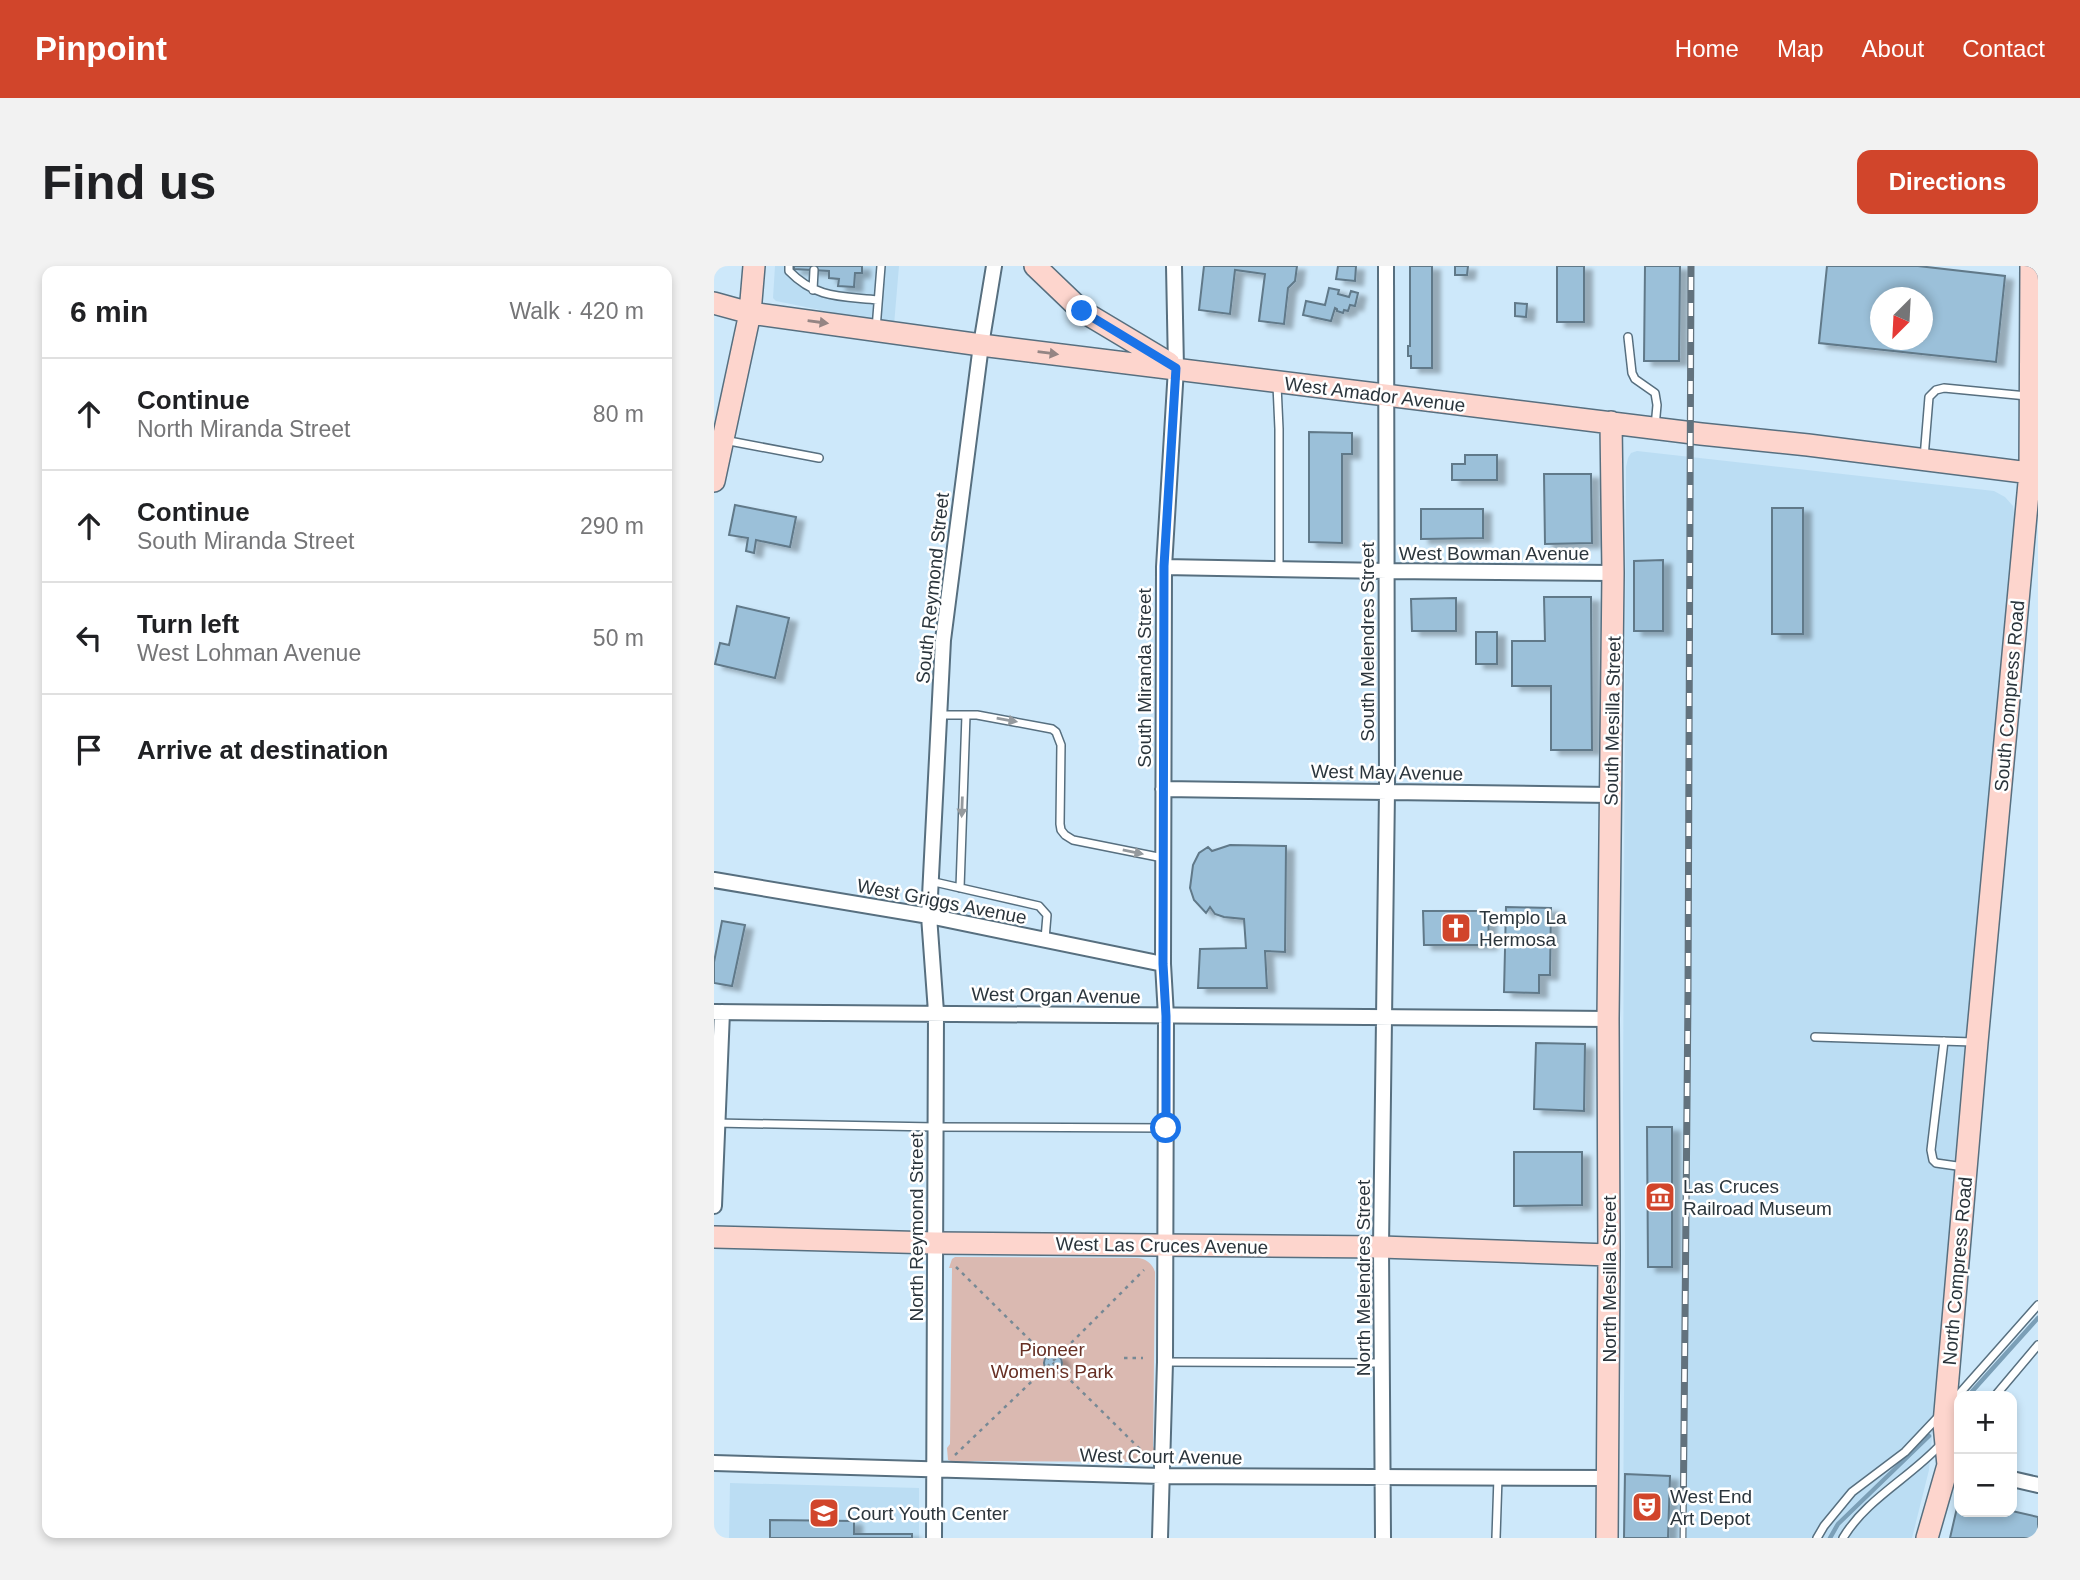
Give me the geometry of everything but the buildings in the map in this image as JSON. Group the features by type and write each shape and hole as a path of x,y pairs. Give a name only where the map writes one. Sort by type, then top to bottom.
{"street":[{"path":"714,481 750,313 754,266"},
{"name":"South Reymond Street","path":"929,916 943,640 981,345 994,266"},
{"path":"1035,266 1082,311 1176,368"},
{"name":"South Miranda Street","path":"1160,1538 1165,1362 1166,1128 1163,964 1164,566 1176,368 1174,266"},
{"name":"South Melendres Street","path":"1384,1018 1387,791 1386,266"},
{"name":"South Compress Road","path":"1977,1042 2034,473 2034,303 2031,266"},
{"name":"West Amador Avenue","path":"714,303 750,313 981,345 2034,473"},
{"name":"South Mesilla Street","path":"1608,1019 1614,573 1611,422"},
{"name":"West Bowman Avenue","path":"1164,566 1614,573"},
{"name":"West May Avenue","path":"1163,789 1611,795"},
{"name":"West Griggs Avenue","path":"714,880 929,916 1163,964"},
{"name":"North Reymond Street","path":"929,916 936,1013 934,1538"},
{"path":"714,1206 718,1012"},
{"name":"West Organ Avenue","path":"718,1012 1608,1019"},
{"name":"North Melendres Street","path":"1383,1538 1381,1247 1384,1018"},
{"name":"North Mesilla Street","path":"1607,1538 1608,1019"},
{"name":"North Compress Road","path":"1927,1538 1954,1466 1950,1424 1966,1167 1977,1042"},
{"name":"West Las Cruces Avenue","path":"714,1237 935,1243 1381,1247 1609,1255"},
{"name":"West Court Avenue","path":"714,1464 1161,1476 1607,1478"},
{"path":"2017,1480 2038,1485"}],"lane":[{"path":"789,266 789,271 800,283 820,293 878,300"},
{"path":"876,330 881,266"},
{"path":"813,290 814,270"},
{"path":"1628,337 1632,373 1635,379 1655,393 1655,428"},
{"path":"1277,381 1279,569"},
{"path":"1924,459 1929,397 1936,390 1944,388 2034,397"},
{"path":"723,439 819,458"},
{"path":"939,715 966,715 1045,727 1056,732 1061,745 1060,824 1065,835 1080,842 1163,858"},
{"path":"960,888 966,715"},
{"path":"930,881 1040,906 1047,915 1045,940"},
{"path":"1815,1037 1977,1042"},
{"path":"1944,1041 1931,1150 1936,1163 1966,1167"},
{"path":"716,1123 935,1128 1166,1128"},
{"path":"1843,1538 1878,1499 1928,1458 2038,1305"},
{"path":"1999,1391 2038,1345"},
{"path":"1165,1362 1382,1363"},
{"path":"1817,1538 1852,1492 1905,1452 1950,1424"},
{"path":"1496,1538 1498,1478"}],"path":[{"path":"956,1267 1143,1452"},
{"path":"955,1455 1144,1270"},
{"path":"1124,1358 1143,1358"}],"shaded area":[{"path":"775,266 899,266 894,325 776,301 773,298"},
{"path":"1637,451 1994,491 2005,497 2013,506 2016,526 1929,1470 1912,1538 1623,1538 1626,467 1631,453"},
{"name":"Court Youth Center","path":"730,1483 919,1488 919,1538 729,1538"}],"green space":[{"name":"Pioneer Women's Park","path":"955,1257 1137,1258 1151,1264 1155,1272 1154,1459 1145,1462 957,1463 948,1460 952,1268 949,1268"}],"waterway":[{"path":"1972,1391 2038,1318"},
{"path":"1830,1538 1838,1524 1929,1436"}],"railway":[{"path":"1683,1538 1691,266"}],"place":[{"name":"Templo La Hermosa","path":"1456,928"},
{"name":"Las Cruces Railroad Museum","path":"1660,1197"},
{"name":"West End Art Depot","path":"1647,1507"},
{"name":"Court Youth Center","path":"824,1513"}],"route":[{"path":"1082,311 1176,368 1164,566 1163,964 1166,1128"}]}
